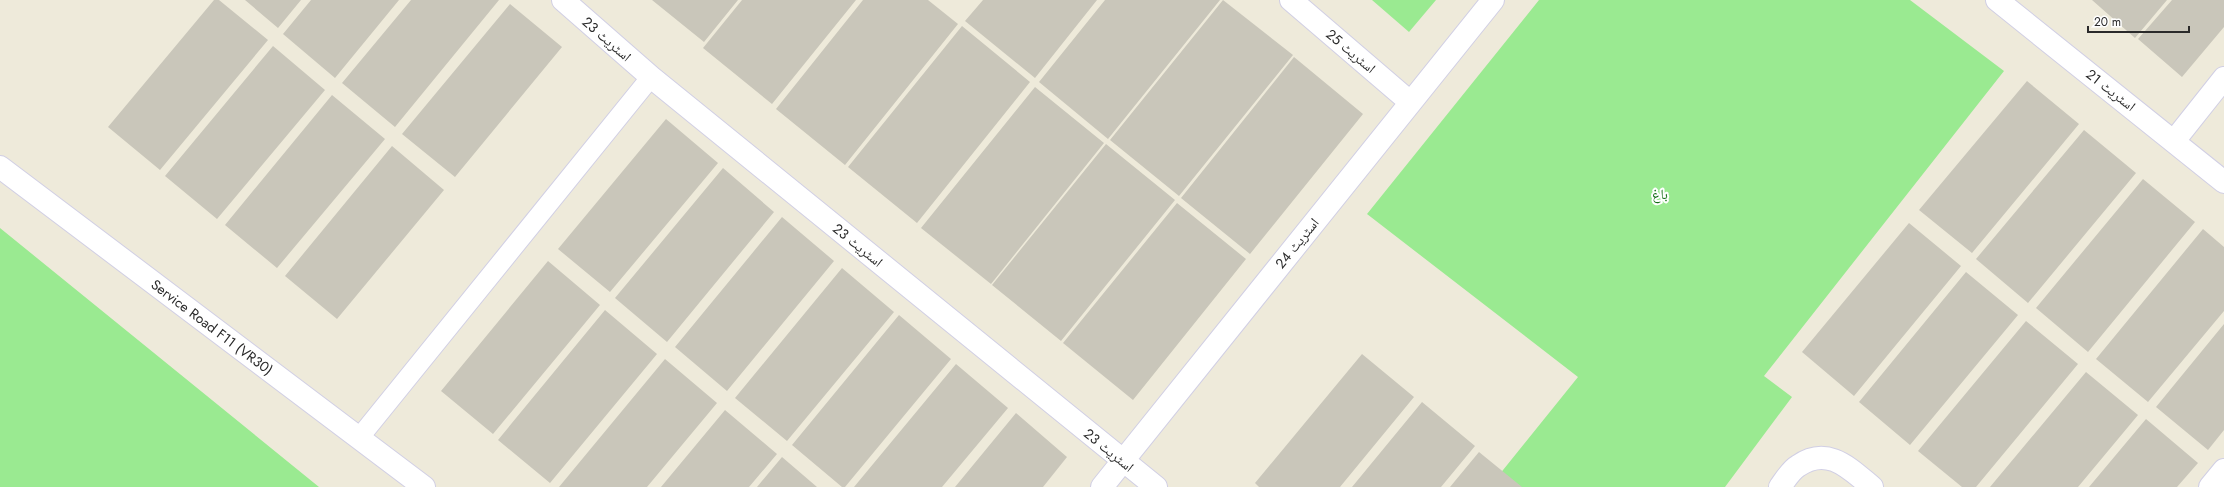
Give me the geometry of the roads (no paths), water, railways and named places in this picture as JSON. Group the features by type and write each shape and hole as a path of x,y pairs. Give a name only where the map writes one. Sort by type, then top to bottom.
{"street":[{"name":"اسٹریٹ 23","path":"563,0 651,78 1156,487"},
{"name":"اسٹریٹ 25","path":"1291,0 1410,102"},
{"name":"اسٹریٹ 24","path":"1102,487 1493,0"},
{"name":"اسٹریٹ 21","path":"1997,0 2224,182"},
{"path":"2174,141 2224,78"},
{"name":"Service Road F11 (VR30)","path":"0,167 424,487"},
{"path":"1780,487 1798,466 1818,457 1839,460 1872,487"},
{"path":"2210,487 2224,470"}],"lane":[{"path":"359,438 651,78"}],"park label":[{"name":"باغ","path":"1660,194"}]}
